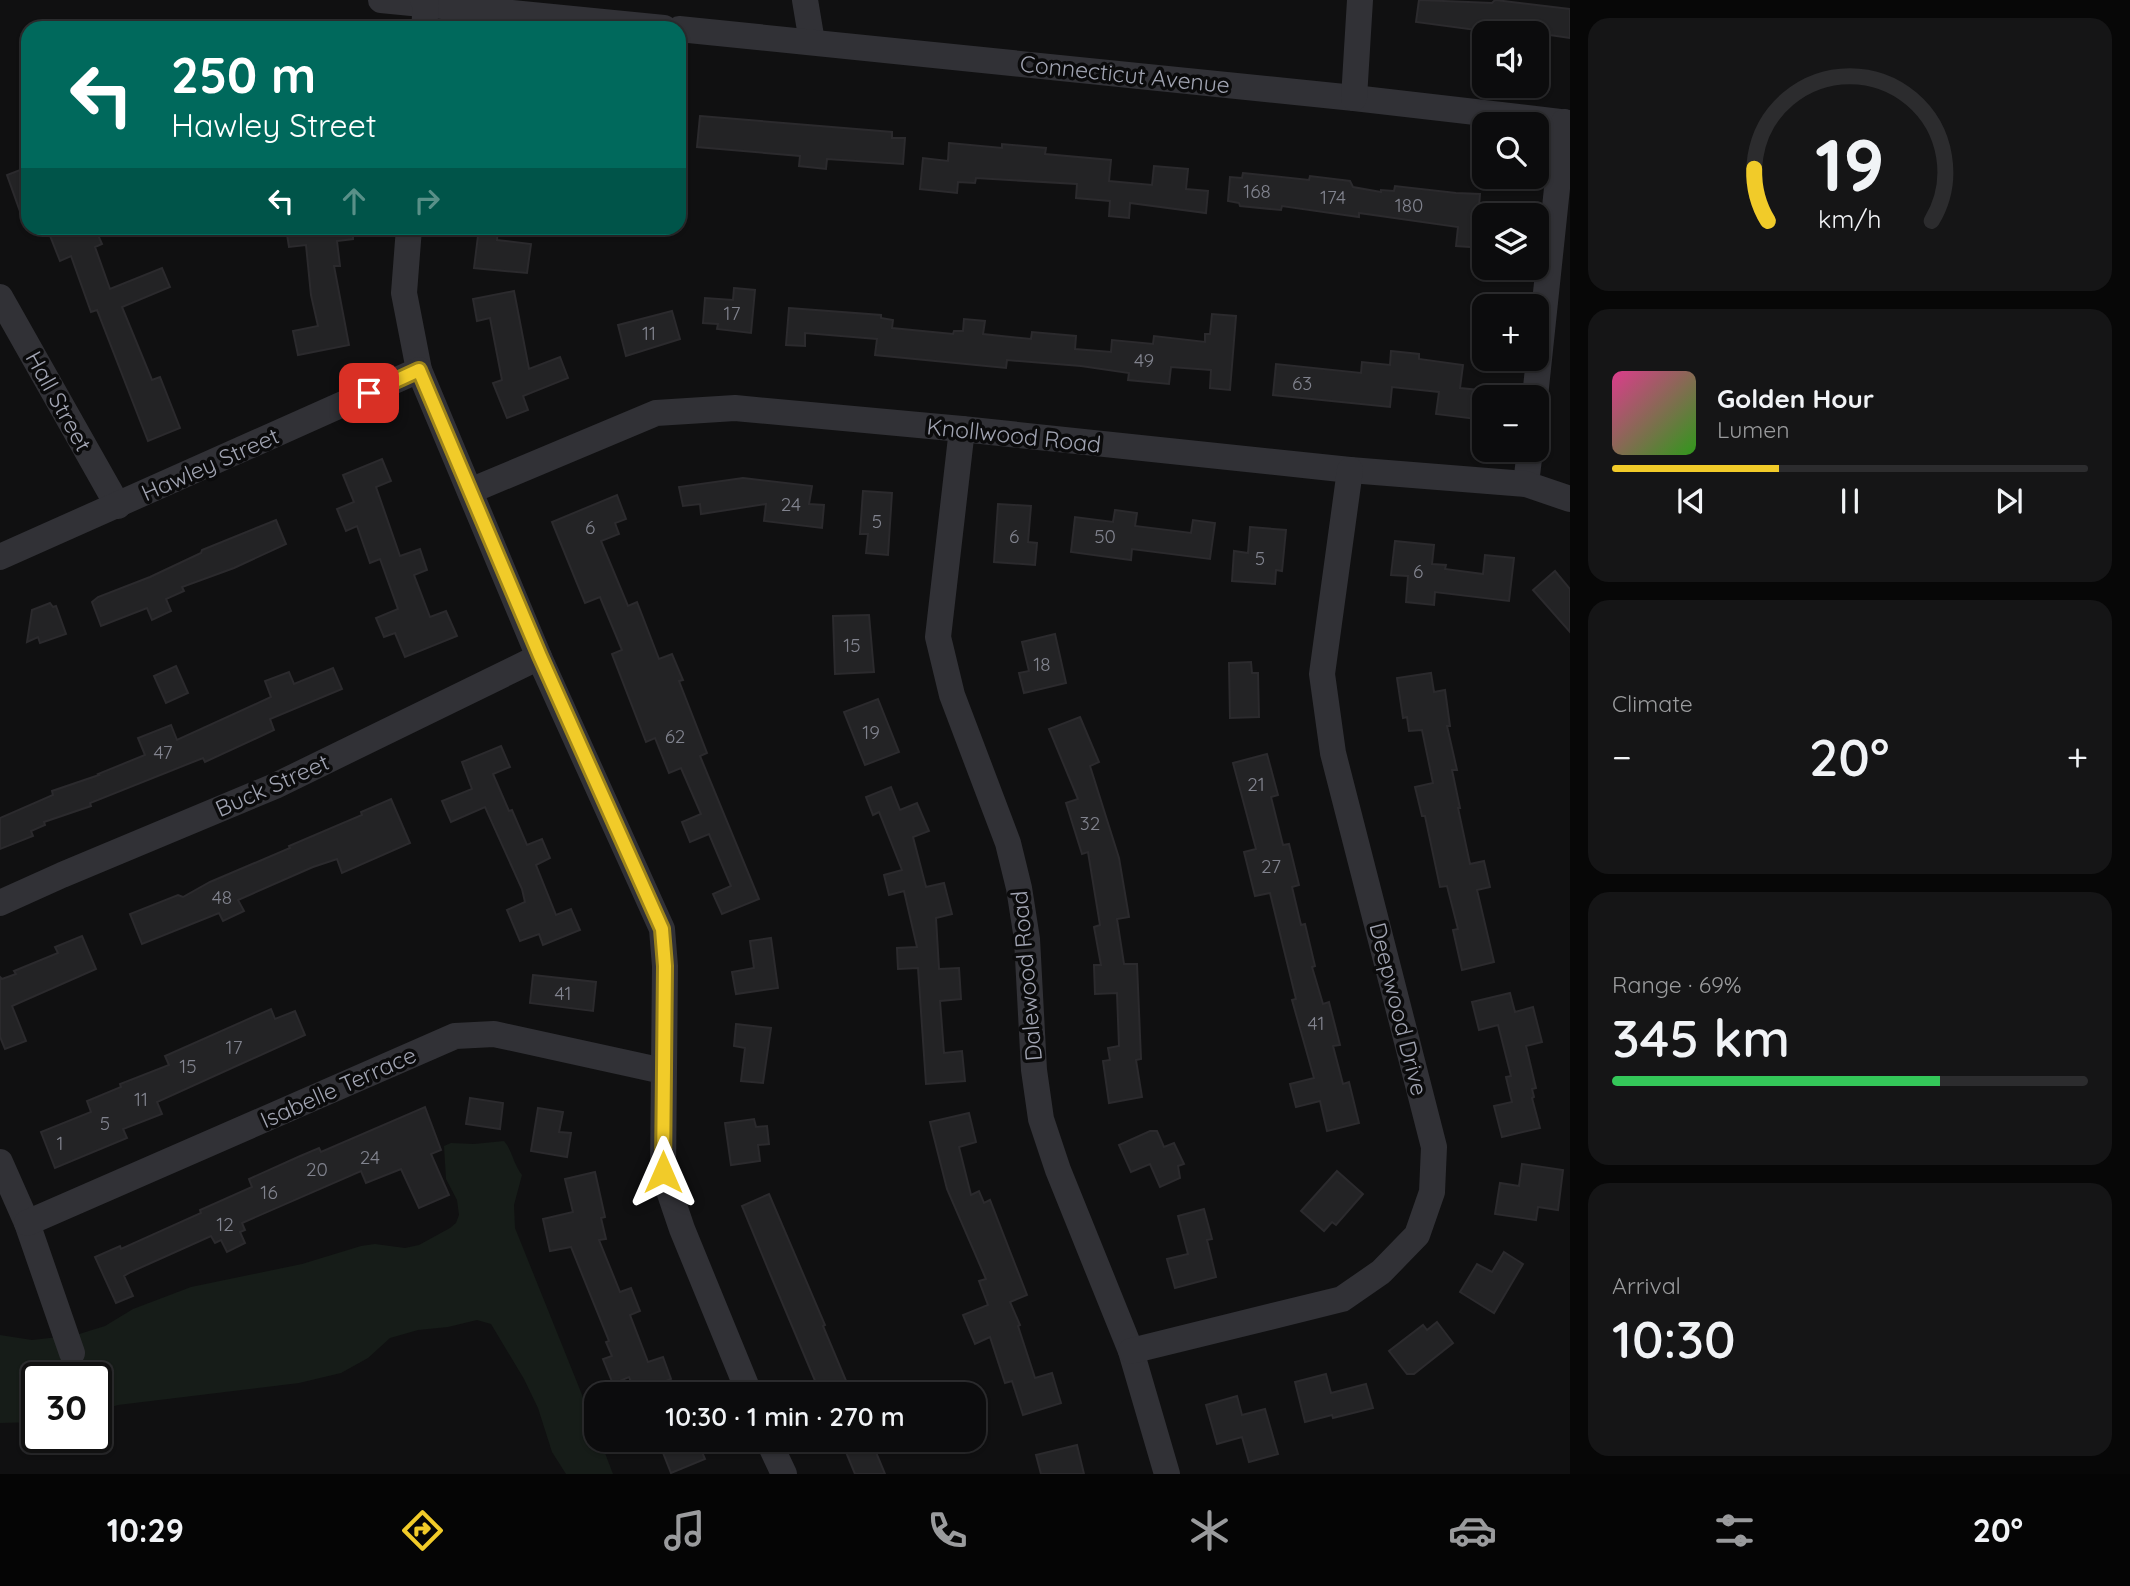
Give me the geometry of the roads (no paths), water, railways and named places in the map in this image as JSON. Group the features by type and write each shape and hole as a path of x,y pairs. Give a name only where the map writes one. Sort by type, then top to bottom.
{"street":[{"path":"381,0 424,11 565,21"},
{"path":"805,0 812,42"},
{"path":"1354,98 1360,0"},
{"name":"Connecticut Avenue","path":"686,30 1354,98 1567,123"},
{"path":"1536,385 1567,123"},
{"path":"408,235 404,293 419,370 540,656 662,929 665,966 663,1172 682,1229 745,1382"},
{"name":"Hall Street","path":"0,297 118,506"},
{"name":"Hawley Street","path":"0,557 419,370"},
{"name":"Knollwood Road","path":"470,491 656,413 735,408 1350,470 1526,484 1570,499"},
{"name":"Dalewood Road","path":"962,429 939,637 951,695 1008,843 1019,888 1027,939 1034,1070 1041,1119 1058,1170 1130,1351 1167,1474"},
{"path":"1526,484 1529,462"},
{"name":"Deepwood Drive","path":"1130,1351 1342,1300 1381,1272 1417,1235 1432,1192 1434,1147 1333,753 1322,674 1350,470"},
{"name":"Buck Street","path":"0,903 275,786 540,656"},
{"name":"Isabelle Terrace","path":"27,1223 455,1036 494,1034 663,1071"},
{"path":"0,1161 27,1223 72,1353"},
{"path":"774,1452 784,1474"}]}
